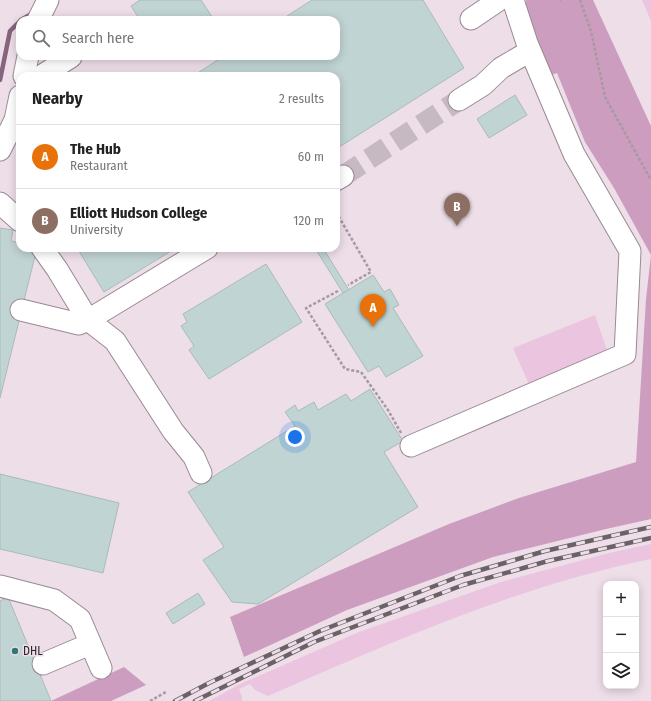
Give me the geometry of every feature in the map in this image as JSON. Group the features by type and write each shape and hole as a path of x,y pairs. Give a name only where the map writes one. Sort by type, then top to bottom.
{"lane":[{"path":"40,16 48,0"},
{"path":"471,19 498,0 529,47"},
{"path":"410,446 625,354 630,250 574,154 529,47 513,0"},
{"path":"459,100 483,85 501,68 529,47"},
{"path":"25,72 27,60"},
{"path":"47,72 66,60"},
{"path":"9,138 16,115"},
{"path":"0,203 16,217"},
{"path":"45,252 88,320 115,341 174,431 194,457 201,473"},
{"path":"22,310 79,324 200,252"},
{"path":"0,586 54,600 80,619 101,668"},
{"path":"43,664 90,644"}],"path":[{"path":"580,0 591,31 605,97 651,180"},
{"path":"340,219 371,272 348,285"},
{"path":"338,291 306,308 345,369 361,372 410,446"},
{"path":"150,701 166,692"}],"shaded area":[{"path":"526,0 593,0 651,126 651,255 614,188 585,142 557,73 549,76 525,5"},
{"path":"642,0 651,0 651,21"},
{"path":"651,255 651,519 493,557 347,610 244,657 230,617 449,524 519,498 636,462 646,299"},
{"path":"595,315 609,356 531,389 513,348"},
{"path":"651,544 651,559 601,570 552,584 456,617 268,696 255,690 250,684 239,689 242,701 209,701 240,684 359,632 501,582 609,553"},
{"path":"124,667 146,685 111,701 51,701"}],"building":[{"path":"140,0 201,0 211,16 137,16 131,6"},
{"path":"312,0 423,0 464,68 340,146 340,72 199,72 218,60 340,60 340,16 287,16"},
{"path":"515,95 527,115 489,138 477,119"},
{"path":"0,228 13,230 11,241 16,242 16,252 32,252 35,256 0,398"},
{"path":"79,252 169,252 104,292"},
{"path":"317,252 325,252 349,290 343,293"},
{"path":"266,264 302,322 209,379 189,350 194,346 181,326 187,322 183,314"},
{"path":"373,275 384,292 390,289 399,305 393,308 423,356 386,377 379,366 368,372 325,304"},
{"path":"370,389 403,441 384,452 418,507 258,604 232,602 203,560 224,547 188,492 295,426 285,412 295,405 298,411 314,402 318,410 346,394 351,401"},
{"path":"0,474 119,503 103,573 0,549"},
{"path":"198,593 205,604 173,624 166,613"},
{"name":"DHL","path":"8,597 51,701 0,701 0,601"}],"waterway":[{"path":"28,16 33,13"},
{"path":"0,80 10,31 16,25"}],"tunnel":[{"path":"343,176 459,100"}],"railway":[{"path":"175,701 209,683 320,631 460,576 545,551 651,527"},
{"path":"195,701 314,642 463,585 548,561 651,538"}],"place":[{"name":"Elliott Hudson College","path":"457,226"},
{"name":"The Hub","path":"373,327"},
{"name":"DHL","path":"15,651"}]}
